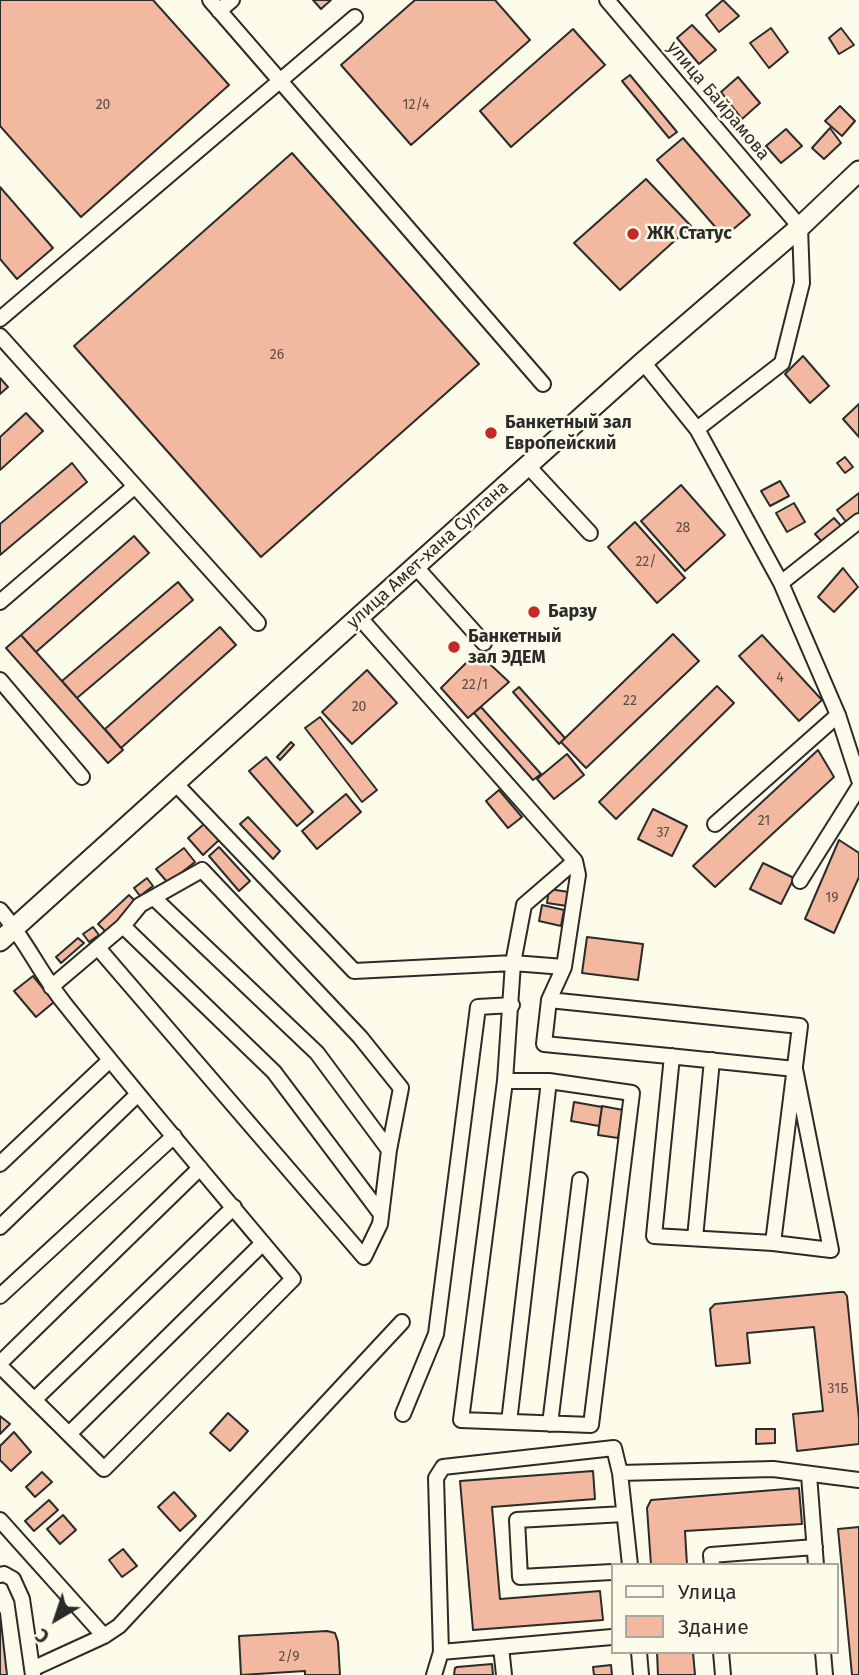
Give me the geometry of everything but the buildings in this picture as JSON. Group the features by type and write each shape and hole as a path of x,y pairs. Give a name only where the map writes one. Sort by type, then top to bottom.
{"main road":[{"name":"улица Амет-хана Султана","path":"0,941 643,362 800,227 859,171"}],"street":[{"path":"232,0 214,5 543,384"},
{"name":"улица Байрамова","path":"607,0 800,227"},
{"path":"0,319 355,17"},
{"path":"697,429 782,363 802,283 800,227"},
{"path":"0,336 258,623"},
{"path":"643,362 697,429 781,583 838,715 859,780"},
{"path":"528,466 590,533"},
{"path":"0,602 134,487"},
{"path":"781,583 859,520"},
{"path":"415,566 484,643"},
{"path":"359,617 575,860 578,875 564,967 549,1000 544,1044 794,1069"},
{"path":"0,680 82,777"},
{"path":"715,824 838,715"},
{"path":"174,783 354,971 513,963 564,967"},
{"path":"800,881 859,787"},
{"path":"505,1081 549,1081 632,1093 591,1425 460,1420 505,1081 513,963 524,905 575,860"},
{"path":"51,987 99,949 140,905 202,870 360,1037 401,1088 389,1150 380,1224 364,1257 99,949"},
{"path":"154,898 317,1053 389,1150"},
{"path":"0,910 15,928 51,987 293,1279 104,1469 0,1364 200,1168"},
{"path":"123,926 274,1072 382,1214"},
{"path":"549,1000 800,1026 773,1243"},
{"path":"403,1414 436,1334 478,1007 512,1005"},
{"path":"672,1056 653,1236 773,1243 831,1250 794,1069"},
{"path":"0,1164 110,1060"},
{"path":"695,1238 712,1060"},
{"path":"509,1422 549,1081"},
{"path":"0,1227 138,1094"},
{"path":"0,1296 174,1136"},
{"path":"550,1424 580,1180"},
{"path":"34,1399 234,1207"},
{"path":"69,1434 263,1243"},
{"path":"0,1575 4,1574 13,1579 22,1599 33,1672 120,1626 402,1322"},
{"path":"434,1675 441,1652 436,1478 443,1467 614,1448 620,1473 630,1563"},
{"path":"620,1473 773,1469 859,1480"},
{"path":"809,1475 816,1563"},
{"path":"610,1572 520,1577 517,1520 624,1514"},
{"path":"5,1525 104,1636"},
{"path":"712,1563 711,1555 815,1547"},
{"path":"441,1652 610,1637"},
{"path":"501,1647 505,1675"},
{"path":"639,1654 641,1675"},
{"path":"721,1654 723,1675"},
{"path":"823,1654 825,1675"}],"place":[{"name":"ЖК Статус","path":"633,234"},
{"name":"Банкетный зал Европейский","path":"491,433"},
{"name":"Барзу","path":"534,612"},
{"name":"Банкетный зал ЭДЕМ","path":"454,647"}]}
